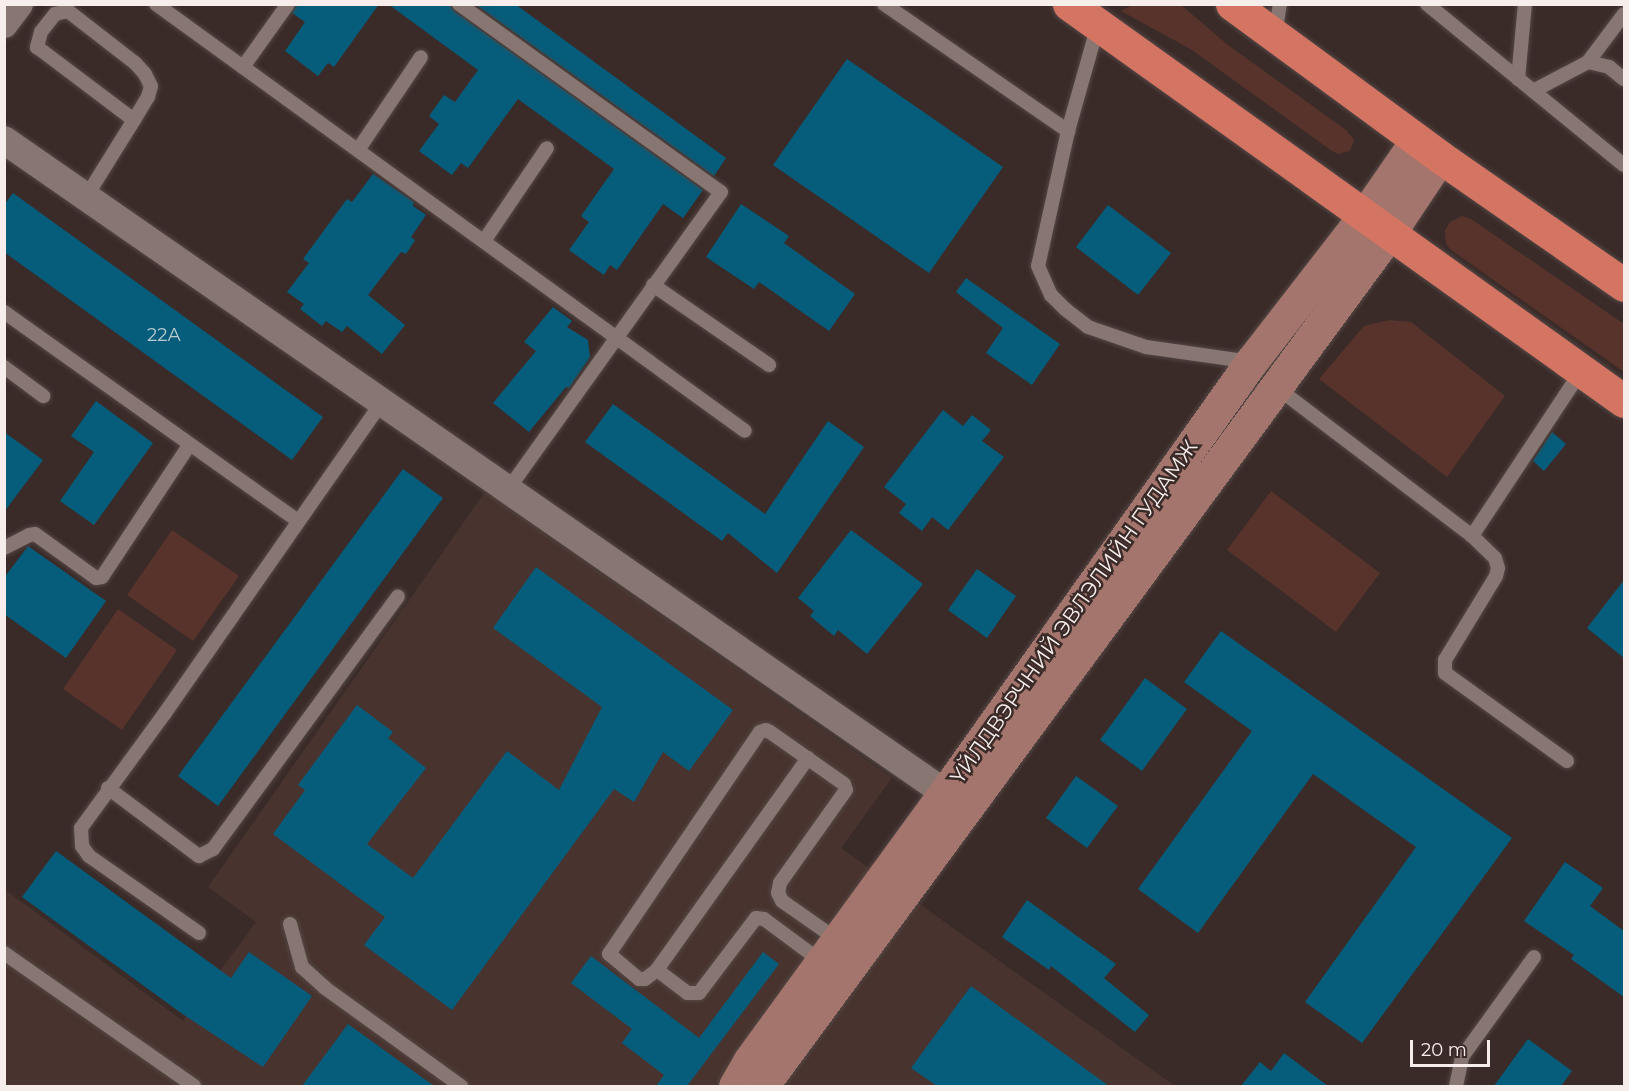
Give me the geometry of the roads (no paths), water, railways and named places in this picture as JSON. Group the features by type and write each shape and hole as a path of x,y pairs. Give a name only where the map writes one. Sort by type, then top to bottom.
{"highway":[{"path":"1069,4 1624,401"},
{"path":"1232,4 1429,148 1624,285"}],"main road":[{"name":"ҮЙЛДВЭРЧНИЙ ЭВЛЭЛИЙН ГУДАМЖ","path":"762,1086 1276,387 1378,223 1429,148"},
{"name":"ҮЙЛДВЭРЧНИЙ ЭВЛЭЛИЙН ГУДАМЖ","path":"735,1086 750,1060 945,793 1251,362 1378,223"}],"street":[{"path":"4,24 18,4"},
{"path":"4,140 945,793"}],"lane":[{"path":"156,4 617,336 744,431"},
{"path":"243,67 288,4"},
{"path":"459,4 721,192 508,489"},
{"path":"884,4 1068,131"},
{"path":"1275,36 1280,4"},
{"path":"1427,4 1624,165"},
{"path":"1518,79 1525,4"},
{"path":"86,197 134,120 148,97 151,86 146,74 135,63 68,11 55,14 41,32 38,47 134,120"},
{"path":"1533,91 1588,62 1624,14"},
{"path":"1098,25 1068,131 1038,266 1051,295 1088,327 1107,334 1146,347 1251,362"},
{"path":"358,150 421,57"},
{"path":"1588,62 1610,67 1624,79"},
{"path":"484,241 547,148"},
{"path":"653,285 769,365"},
{"path":"4,312 298,521"},
{"path":"4,367 43,396"},
{"path":"1472,536 1582,370"},
{"path":"1276,387 1472,536 1495,558 1498,568 1496,576 1445,660 1445,673 1567,761"},
{"path":"199,933 88,856 82,846 81,828 165,713 382,402"},
{"path":"4,548 35,534 96,578 102,576 190,444"},
{"path":"108,788 199,856 213,849 398,596"},
{"path":"808,758 657,970 639,979 609,954 610,949 760,732 770,732 808,758 844,784 846,790 780,883 778,892 782,901 830,951"},
{"path":"657,970 687,993 699,993 756,918 764,919 830,951"},
{"path":"290,924 302,967 325,988 461,1086"},
{"path":"4,953 194,1086"},
{"path":"1456,1086 1462,1057 1534,957"}]}
